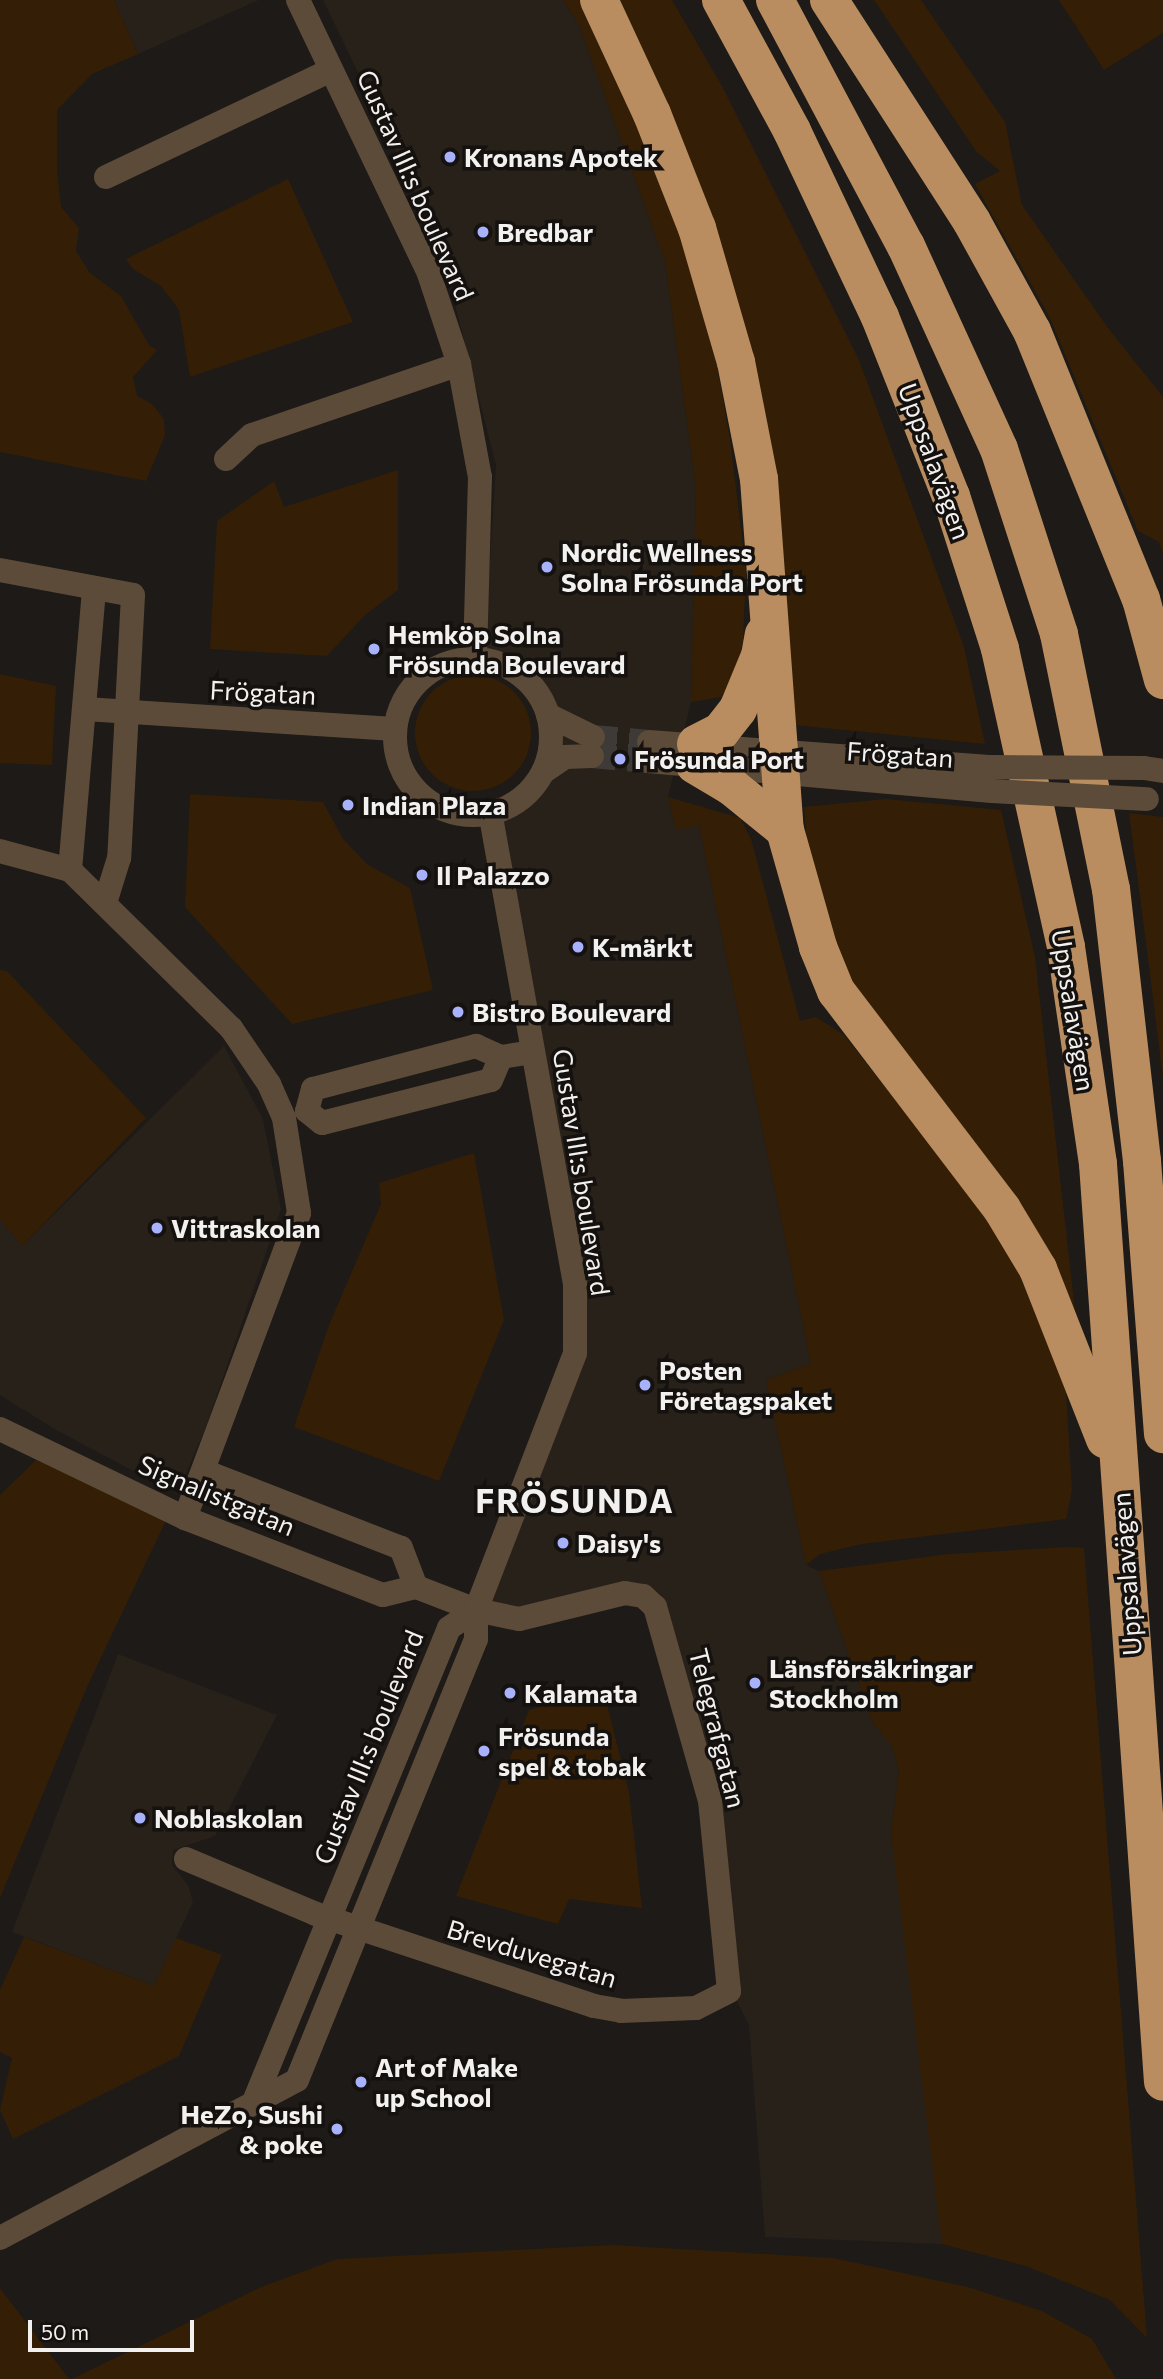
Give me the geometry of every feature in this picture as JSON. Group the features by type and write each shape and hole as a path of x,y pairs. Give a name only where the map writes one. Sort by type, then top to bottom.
{"highway":[{"path":"599,0 652,114 697,228 736,362 759,480 770,598 785,830 802,899 836,991 1002,1209 1038,1269 1066,1332 1119,1479"},
{"name":"Uppsalavägen","path":"721,0 792,131 880,317 951,496 1000,649 1066,947 1096,1150 1163,2081"},
{"name":"Uppsalavägen","path":"775,0 906,246 999,449 1059,634 1111,889 1142,1161 1163,1434"},
{"path":"830,0 972,222 1032,331 1141,599 1163,680"},
{"path":"770,598 760,656 748,690 721,731 696,755 785,830"}],"street":[{"name":"Gustav III:s boulevard","path":"298,0 429,274 458,365 480,477 475,658"},
{"name":"Gustav III:s boulevard","path":"106,177 331,70"},
{"path":"226,459 252,435 458,365"},
{"path":"0,570 94,590 133,595 129,712 119,858 105,903"},
{"path":"70,870 94,590"},
{"path":"543,772 551,740 548,715 540,696 522,675 500,663 475,658 446,662 417,680 404,698 394,729 396,756 410,785 435,806 452,813 490,813 523,797 543,772 565,757 592,747 548,715"},
{"name":"Frögatan","path":"85,709 394,729"},
{"name":"Frögatan","path":"649,751 990,779 1155,800"},
{"name":"Frögatan","path":"990,779 1154,770"},
{"name":"Gustav III:s boulevard","path":"0,2238 255,2099 297,2080 476,1639 476,1610 575,1353 575,1284 490,813"},
{"path":"0,852 70,870 231,1028 269,1084 296,1115 322,1123 491,1080 501,1057"},
{"path":"185,1518 299,1213 296,1115 313,1089 476,1046 501,1057 533,1052"},
{"name":"Signalistgatan","path":"0,1429 185,1518 383,1595 416,1587 401,1548 203,1471"},
{"path":"416,1587 476,1610"},
{"name":"Telegrafgatan","path":"476,1610 519,1619 625,1593 643,1596 654,1607 710,1801 729,1991"},
{"name":"Gustav III:s boulevard","path":"255,2099 449,1628 476,1610"},
{"path":"186,1860 359,1929"},
{"name":"Brevduvegatan","path":"359,1929 594,2006 621,2011 696,2008 729,1991"}],"shaded area":[{"path":"0,0 114,0 138,54 92,74 57,110 57,170 61,207 79,228 76,251 90,273 121,296 149,345 157,350 133,377 137,396 152,404 164,419 165,435 146,481 0,452"},
{"path":"114,0 259,0 138,54"},
{"path":"323,0 563,0 579,25 665,261 696,489 691,702 668,797 676,829 699,825 811,1363 766,1380 806,1565 819,1571 873,1723 892,1746 899,1771 891,1832 927,2095 942,2244 765,2237 749,2025 732,1992 712,1801 644,1594 519,1617 478,1608 577,1353 493,814 525,798 545,772 554,740 542,695 523,673 484,657 496,465 438,238"},
{"path":"563,0 579,0 644,127 709,322 730,439 746,571 743,640 738,669 721,697 691,702 696,489 665,261 579,25"},
{"path":"614,0 672,0 723,88 859,360 964,647 985,744 794,725 782,538"},
{"path":"874,0 921,0 1005,122 1022,205 1108,328 1163,397 1163,555 1159,542 1138,531 1050,318 975,184 1000,171 976,151"},
{"path":"1059,0 1163,0 1163,33 1104,70"},
{"path":"288,179 353,322 190,377 179,310 161,286 133,269 126,259"},
{"path":"398,470 398,590 365,615 327,656 210,649 217,521 274,481 284,507"},
{"path":"0,674 56,686 52,765 0,763"},
{"path":"473,675 495,679 514,692 527,711 531,733 527,755 514,774 495,787 473,791 451,787 432,774 419,755 415,733 419,711 432,692 451,679"},
{"path":"190,794 323,802 343,839 368,865 410,888 433,990 292,1024 185,907"},
{"path":"668,797 740,818 751,839 800,1021 816,1017 844,1035 1001,1234 1036,1297 1066,1393 1072,1490 1066,1519 862,1544 820,1554 806,1565 766,1380 811,1363 699,825 676,830"},
{"path":"886,799 1001,810 1035,957 1077,1328 868,1014 832,949 808,853 804,807"},
{"path":"1129,813 1163,817 1163,1079 1149,966"},
{"path":"0,970 7,971 146,1118 22,1246 0,1219"},
{"name":"Vittraskolan","path":"224,1046 263,1119 281,1209 206,1427 177,1494 56,1430 0,1395 0,1219 22,1246"},
{"path":"474,1153 504,1320 439,1481 294,1427 329,1325 381,1204 379,1183"},
{"path":"36,1460 169,1514 87,1687 0,1898 0,1495"},
{"path":"1084,1548 1147,2338 1110,2300 1026,2266 942,2244 891,1832 899,1771 892,1746 873,1723 819,1571 949,1554"},
{"name":"Noblaskolan","path":"118,1654 277,1715 215,1836 173,1850 172,1865 188,1885 193,1902 154,1986 12,1932"},
{"path":"603,1689 629,1792 642,1908 569,1899 558,1924 456,1896 529,1710"},
{"path":"24,1937 154,1986 176,1938 222,1955 179,2056 13,2139 0,2110 12,2058 0,2052 0,1990"},
{"path":"613,2245 833,2258 968,2287 1042,2311 1092,2339 1116,2379 72,2379 261,2287 337,2259"},
{"path":"0,2288 69,2379 0,2379"}],"tunnel":[{"path":"593,737 649,742"},
{"path":"592,756 648,761"}],"place":[{"name":"Kronans Apotek","path":"450,157"},
{"name":"Bredbar","path":"483,232"},
{"name":"Nordic Wellness Solna Frösunda Port","path":"547,567"},
{"name":"Hemköp Solna Frösunda Boulevard","path":"374,649"},
{"name":"Frösunda Port","path":"620,759"},
{"name":"Indian Plaza","path":"348,805"},
{"name":"Il Palazzo","path":"422,875"},
{"name":"K-märkt","path":"578,947"},
{"name":"Bistro Boulevard","path":"458,1012"},
{"name":"Vittraskolan","path":"157,1228"},
{"name":"Posten Företagspaket","path":"645,1385"},
{"name":"Daisy's","path":"563,1543"},
{"name":"Länsförsäkringar Stockholm","path":"755,1683"},
{"name":"Kalamata","path":"510,1693"},
{"name":"Frösunda spel & tobak","path":"484,1751"},
{"name":"Noblaskolan","path":"140,1818"},
{"name":"Art of Make up School","path":"361,2082"},
{"name":"HeZo, Sushi & poke","path":"337,2129"}],"district":[{"name":"FRÖSUNDA","path":"575,1500"}]}
